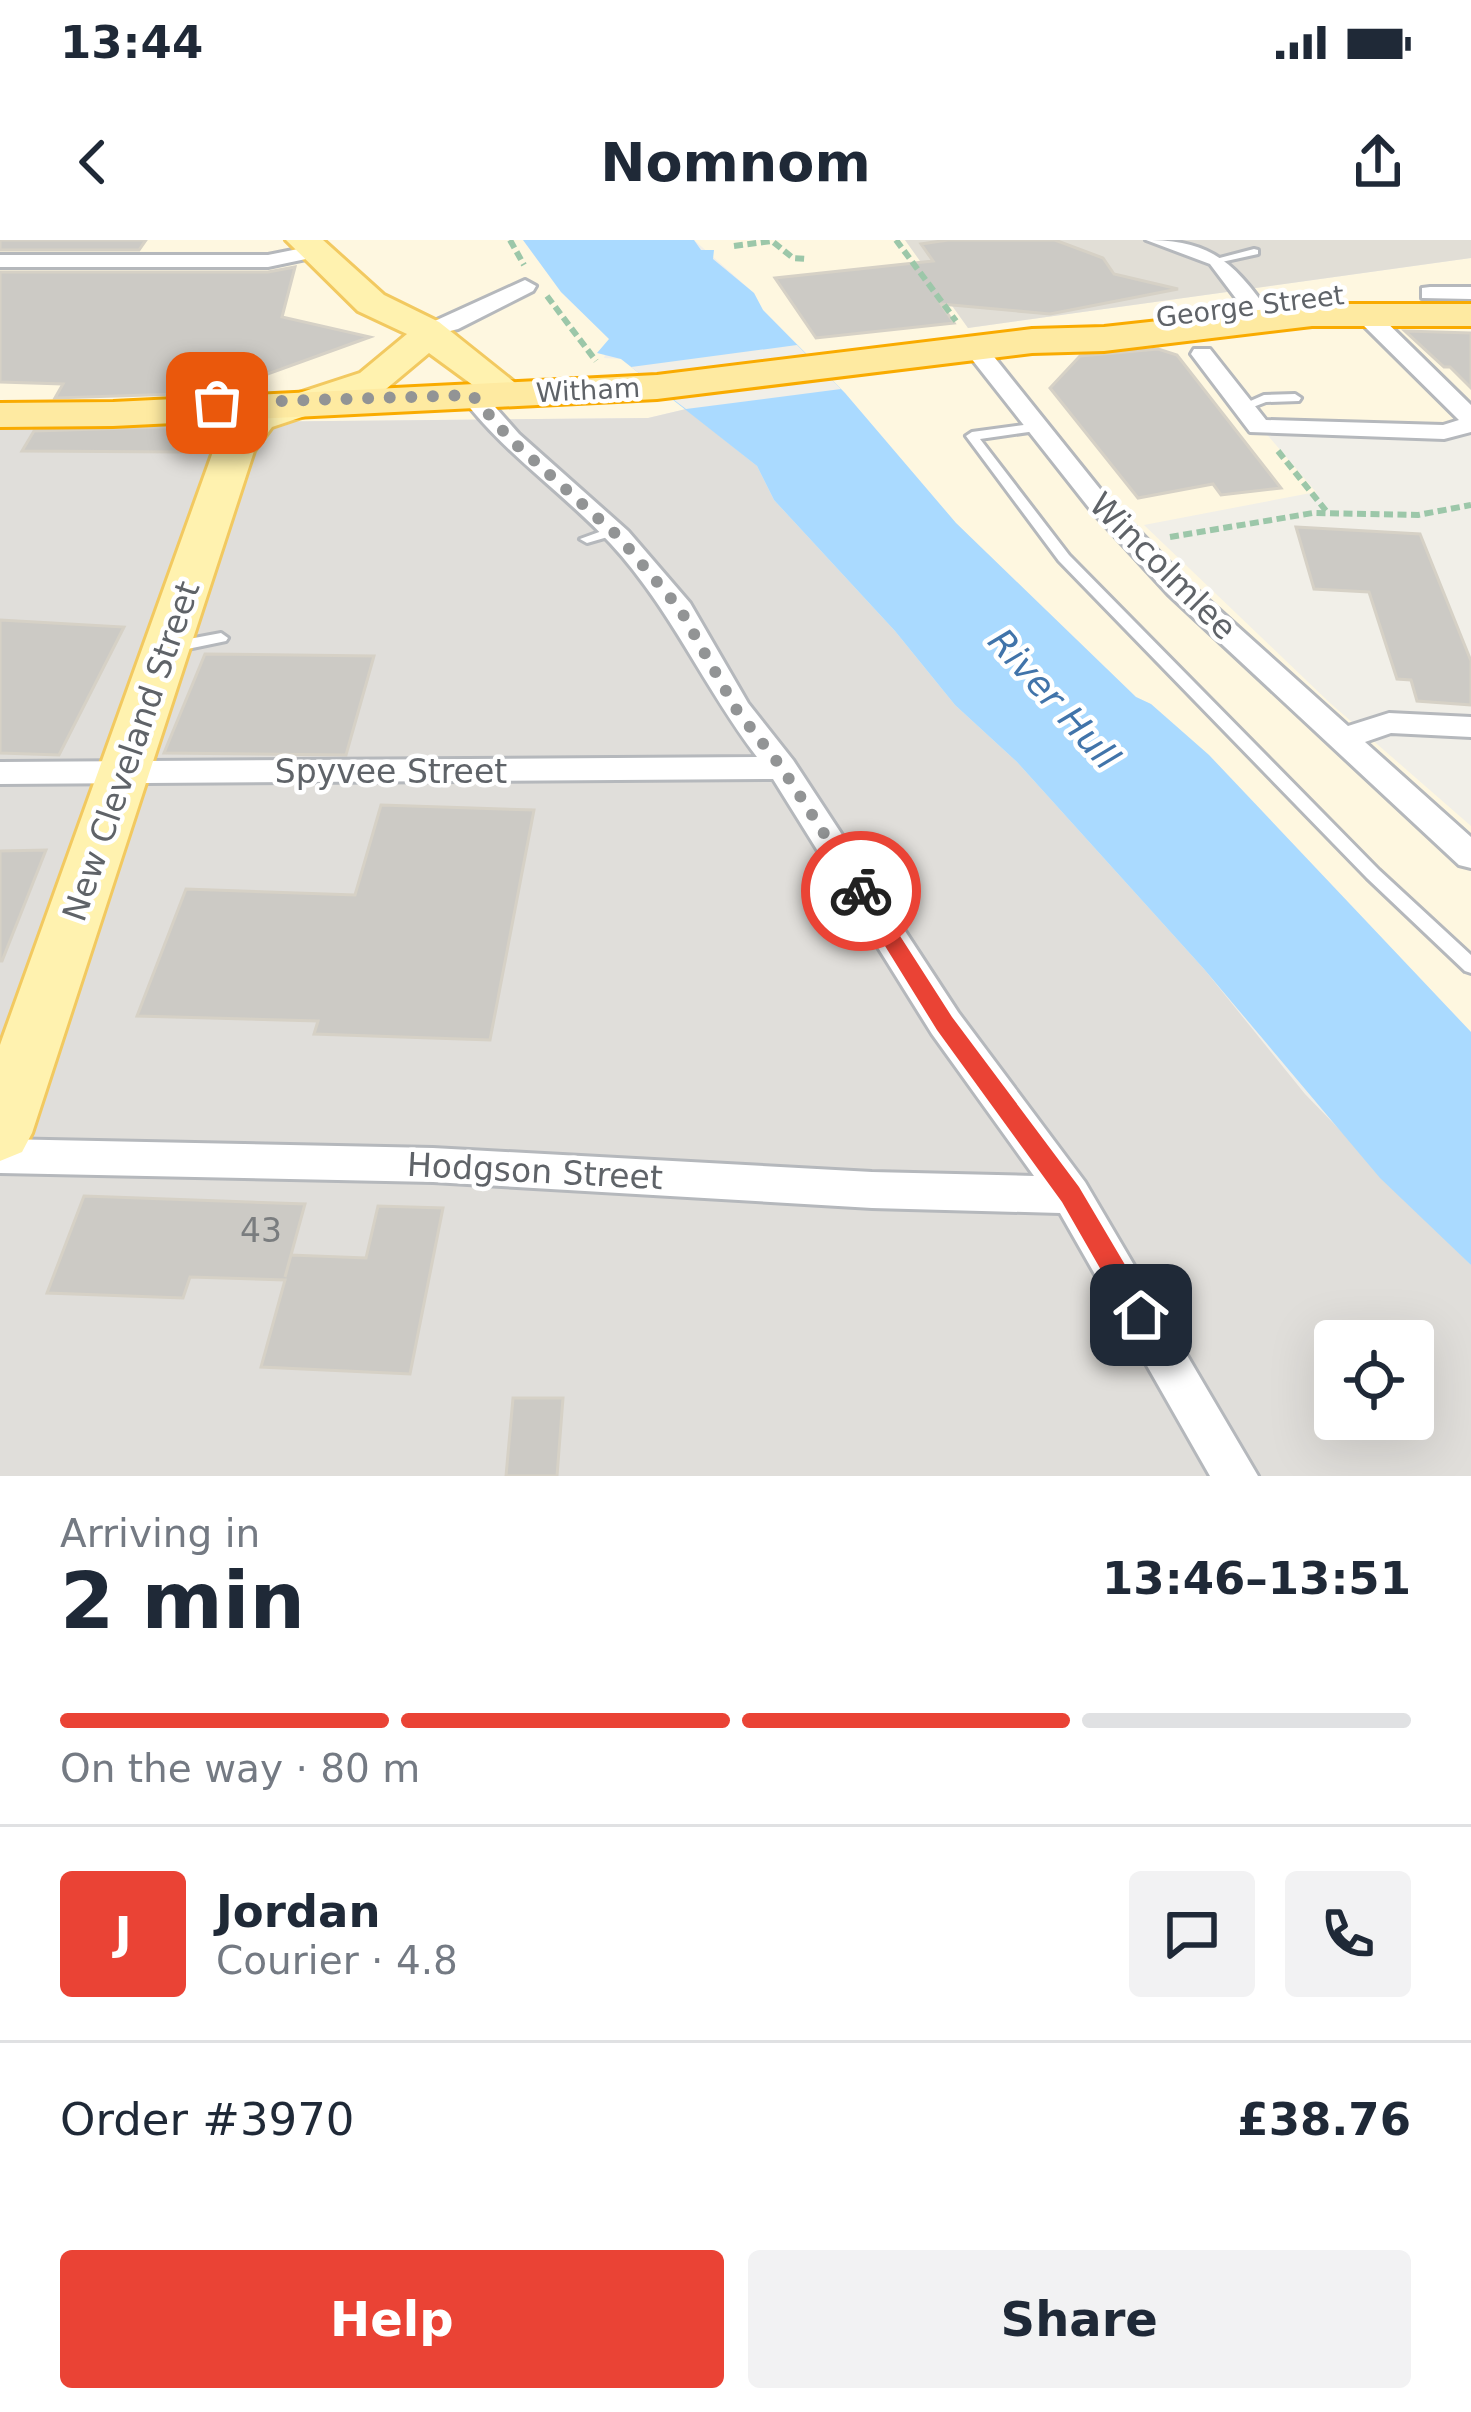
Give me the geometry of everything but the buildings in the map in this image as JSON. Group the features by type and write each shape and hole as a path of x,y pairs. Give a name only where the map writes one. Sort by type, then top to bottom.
{"highway":[{"name":"George Street","path":"819,366 1032,341 1104,339 1257,310 1430,293 1471,294"},
{"name":"George Street","path":"1257,310 1471,315"},
{"name":"Witham","path":"0,415 113,414 638,388 819,366"},
{"name":"Witham","path":"0,402 303,403"}],"main road":[{"path":"308,246 371,303 448,347 484,381 491,395"},
{"name":"New Cleveland Street","path":"0,1133 234,449 258,419 374,381 426,333"}],"street":[{"path":"1156,240 1217,260 1257,310"},
{"path":"0,261 268,262 308,246"},
{"path":"426,333 529,279"},
{"path":"1202,354 1251,417 1444,431 1471,421 1362,311"},
{"name":"Wincolmlee","path":"975,348 1099,504 1178,588 1471,856"},
{"path":"491,395 510,439 561,482 600,535 680,609 736,709 782,768 945,1024 1071,1195 1235,1476"},
{"path":"1344,737 1389,723 1471,727"},
{"name":"Spyvee Street","path":"0,772 782,768"},
{"name":"Hodgson Street","path":"0,1156 433,1165 872,1190 1071,1195"}],"lane":[{"path":"1217,260 1255,252"},
{"path":"1251,417 1264,399 1294,398"},
{"path":"1039,427 972,436 1064,559 1373,874 1471,966"},
{"path":"167,648 221,638"}],"path":[{"path":"510,240 529,279 638,388"},
{"path":"896,240 975,348"},
{"path":"734,246 772,241 793,258 807,259"},
{"path":"1251,417 1327,512"},
{"path":"1136,543 1327,512 1418,515 1471,505"}],"shaded area":[{"path":"0,240 523,240 561,292 610,339 604,358 621,359 686,409 648,418 0,424"},
{"path":"694,240 905,240 968,328 1471,258 1471,435 1264,431 1316,492 1144,525 1330,703 1471,826 1471,1032 1209,755 1151,704 1136,697 956,523 845,393 763,310 754,293"},
{"path":"905,240 1471,240 1471,258 968,328"},
{"path":"686,409 757,466 774,500 895,631 955,705 1017,762 1204,969 1305,1094 1471,1265 1471,1476 0,1476 0,424 648,418"}],"water":[{"name":"River Hull","path":"523,240 694,240 701,250 714,250 713,259 754,293 763,310 845,393 956,523 1136,697 1151,704 1209,755 1471,1032 1471,1265 1380,1178 1204,969 1017,762 955,705 895,631 774,500 757,466 621,359 597,353 609,339 561,292"}],"pier":[{"path":"797,345 841,389 686,409 631,367"}],"way so far":[{"path":"217,403 472,395 510,439 619,537 680,609 736,709 782,768 861,891"}],"route":[{"path":"861,891 945,1024 1071,1195 1141,1315"}]}
